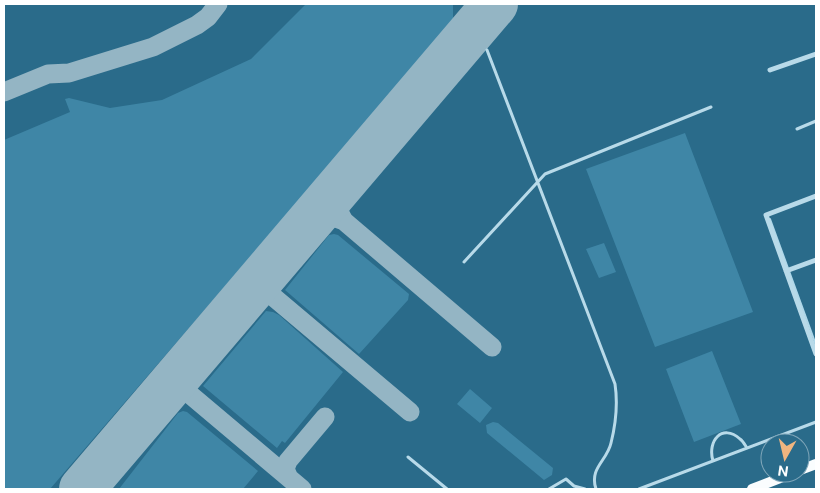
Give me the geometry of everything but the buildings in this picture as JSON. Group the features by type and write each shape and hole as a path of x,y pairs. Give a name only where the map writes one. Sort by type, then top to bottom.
{"main road":[{"path":"752,489 767,483"}],"street":[{"path":"770,70 816,54"},
{"path":"816,196 766,215 816,354"},
{"path":"786,271 816,260"}],"lane":[{"path":"487,50 615,384 617,401 611,445 598,466 593,480 596,489"},
{"path":"464,262 545,174 711,107"},
{"path":"797,129 816,121"},
{"path":"639,489 816,422"},
{"path":"713,461 711,447 719,435 726,433 740,438 747,448"},
{"path":"408,457 447,489"},
{"path":"549,489 566,480 574,486 585,489"}],"shaded area":[{"path":"306,4 453,4 453,22 50,489 4,489 4,140 70,112 65,99 69,98 110,108 162,100 251,59"},
{"path":"685,133 753,312 655,347 586,169"},
{"path":"329,235 338,235 409,294 408,300 359,354 285,290"},
{"path":"604,243 616,272 599,278 586,249"},
{"path":"266,311 279,315 343,372 285,443 282,441 277,448 203,386"},
{"path":"712,351 741,424 694,442 666,369"},
{"path":"470,389 492,408 480,423 457,404"},
{"path":"187,412 258,471 243,489 119,489 178,413"},
{"path":"493,422 498,423 553,468 552,475 544,480 487,433 486,425"}],"waterway":[{"path":"770,219 816,345"}],"taxiway":[{"path":"4,92 48,74 69,73 153,47 197,25 208,17 218,4"},
{"path":"464,40 473,24 477,4"},
{"path":"344,181 338,201 339,211 344,221"},
{"path":"306,226 315,220 325,217 344,221 492,347"},
{"path":"257,283 410,412"},
{"path":"174,381 302,489"},
{"path":"289,478 285,469 288,461 325,417"}],"runway":[{"path":"82,489 495,4"}]}
